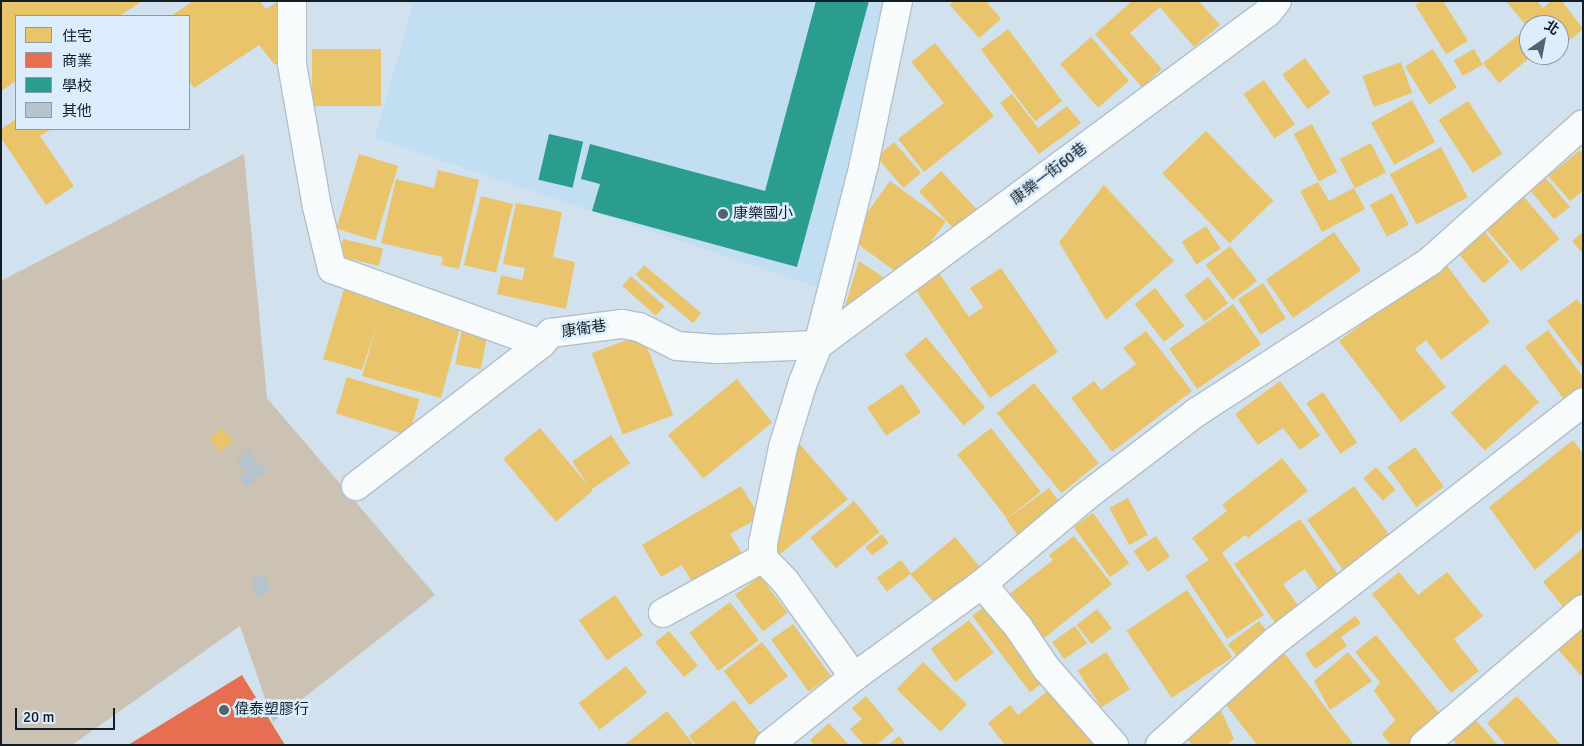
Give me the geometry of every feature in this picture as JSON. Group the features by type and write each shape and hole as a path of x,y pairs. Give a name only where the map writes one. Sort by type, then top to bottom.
{"street":[{"name":"康衛巷","path":"292,1 292,64 317,208 332,269 541,344 550,333 622,324 639,327 677,346 718,349 818,345"},
{"path":"854,677 785,582 763,558 763,542 783,447 803,382 818,345 864,164 898,1"},
{"name":"康樂一街60巷","path":"818,345 1268,12 1276,1"},
{"path":"769,745 854,677 982,584 1084,498 1197,412 1430,261 1583,124"},
{"path":"356,486 541,344"},
{"path":"1160,745 1274,642 1583,402"},
{"path":"663,613 763,558"},
{"path":"982,584 1019,628 1046,668 1114,745"},
{"path":"1424,745 1583,609"}],"shaded area":[{"name":"康樂國小","path":"414,1 900,1 826,290 375,138"},
{"path":"244,154 267,398 435,595 273,722 240,626 72,745 1,745 1,281"}],"building: 住宅":[{"path":"1,1 143,1 121,15 15,15 15,82 1,91"},
{"path":"193,1 260,1 266,9 277,2 292,44 285,59 275,65 259,45 194,88 190,82 190,15 172,15"},
{"path":"954,1 986,1 1001,19 979,38 950,5"},
{"path":"1132,1 1199,1 1220,25 1194,47 1160,7 1130,33 1162,69 1142,87 1095,34"},
{"path":"1422,1 1443,1 1468,41 1446,54 1415,5"},
{"path":"1506,1 1537,1 1543,8 1551,1 1562,1 1583,29 1569,41 1569,15 1519,15 1519,17"},
{"path":"1008,29 1062,101 1035,121 981,49"},
{"path":"1519,34 1519,65 1521,65 1499,83 1483,63"},
{"path":"1091,37 1129,81 1098,108 1060,64"},
{"path":"935,43 994,116 924,172 898,139 944,103 911,62"},
{"path":"312,49 381,49 381,106 312,106"},
{"path":"1433,49 1457,87 1429,105 1405,66"},
{"path":"1474,49 1483,65 1463,76 1454,60"},
{"path":"1305,58 1330,93 1308,109 1282,74"},
{"path":"1401,62 1412,93 1374,107 1362,76"},
{"path":"1264,80 1295,124 1274,139 1244,94"},
{"path":"1012,94 1038,128 1067,106 1081,123 1039,154 1000,103"},
{"path":"1412,100 1435,142 1394,165 1371,123"},
{"path":"1468,101 1502,154 1473,173 1439,120"},
{"path":"15,120 15,130 50,130 40,136 74,186 46,205 1,138 1,129"},
{"path":"1312,124 1337,172 1319,182 1293,134"},
{"path":"1206,131 1273,201 1230,243 1162,173"},
{"path":"1572,136 1581,147 1545,177 1570,207 1554,219 1521,179"},
{"path":"894,142 921,173 904,188 877,157"},
{"path":"1371,143 1386,172 1355,188 1340,159"},
{"path":"1441,147 1468,197 1417,225 1390,174"},
{"path":"1580,150 1583,154 1583,191 1570,201 1548,176"},
{"path":"359,154 398,166 375,241 336,229"},
{"path":"438,170 479,180 459,269 441,265 443,257 381,243 396,179 434,188"},
{"path":"941,171 980,213 958,233 919,191"},
{"path":"1510,180 1559,239 1521,271 1472,212"},
{"path":"890,181 946,222 905,278 849,238"},
{"path":"1318,182 1329,201 1354,188 1365,209 1322,232 1300,191"},
{"path":"1104,185 1174,261 1106,320 1059,242"},
{"path":"1392,193 1409,225 1387,237 1370,205"},
{"path":"481,196 513,204 496,273 464,265"},
{"path":"516,203 562,212 553,257 575,262 566,309 497,294 501,275 522,280 525,268 503,264"},
{"path":"1473,218 1510,262 1484,284 1447,240"},
{"path":"1206,226 1221,249 1196,264 1182,242"},
{"path":"1334,232 1361,271 1293,318 1266,280"},
{"path":"1583,232 1583,254 1572,241"},
{"path":"343,239 383,248 379,266 339,257"},
{"path":"1230,246 1257,281 1233,300 1206,265"},
{"path":"859,261 889,281 840,322"},
{"path":"1444,262 1490,322 1441,360 1426,340 1415,349 1446,387 1401,422 1339,341"},
{"path":"644,265 701,313 693,323 636,275"},
{"path":"1001,268 1058,352 990,398 913,286 937,270 969,317 983,307 970,288"},
{"path":"631,276 664,306 656,316 622,286"},
{"path":"1208,277 1228,303 1205,321 1184,295"},
{"path":"1263,283 1286,318 1261,335 1238,299"},
{"path":"345,286 462,320 441,398 362,376 377,325 362,370 323,359"},
{"path":"1155,288 1185,326 1164,342 1135,304"},
{"path":"1577,299 1583,307 1583,368 1547,321"},
{"path":"1233,304 1261,344 1197,389 1169,349"},
{"path":"464,319 490,324 481,369 455,364"},
{"path":"1548,330 1583,377 1583,389 1566,402 1525,347"},
{"path":"1146,331 1192,391 1112,452 1071,398 1094,381 1101,390 1136,364 1123,348"},
{"path":"642,334 673,415 623,435 592,353"},
{"path":"926,337 985,407 964,425 905,355"},
{"path":"1505,364 1539,402 1485,451 1451,413"},
{"path":"347,377 420,399 409,436 336,413"},
{"path":"737,379 772,423 703,479 668,435"},
{"path":"1280,381 1320,435 1300,450 1283,428 1258,445 1235,414"},
{"path":"1034,383 1099,463 1062,493 997,413"},
{"path":"902,384 921,412 886,436 867,407"},
{"path":"1323,392 1357,443 1341,454 1306,403"},
{"path":"223,428 233,442 219,452 209,438"},
{"path":"540,428 593,491 556,522 503,459"},
{"path":"991,428 1041,492 1007,518 957,454"},
{"path":"611,435 630,463 591,489 572,461"},
{"path":"796,440 848,499 774,559"},
{"path":"1573,440 1583,454 1583,528 1535,570 1489,507"},
{"path":"1415,447 1444,487 1416,507 1387,467"},
{"path":"1282,458 1308,491 1248,538 1245,535 1222,553 1264,615 1227,639 1185,576 1209,560 1192,538 1227,511 1222,505"},
{"path":"1376,467 1396,490 1383,501 1363,478"},
{"path":"741,486 760,517 730,534 745,558 695,587 682,565 661,577 642,545"},
{"path":"1354,486 1393,539 1346,573 1307,520"},
{"path":"1049,488 1060,503 1017,535 1006,519"},
{"path":"1128,498 1148,535 1129,545 1109,508"},
{"path":"854,501 880,532 836,568 810,538"},
{"path":"1093,513 1129,563 1110,577 1074,527"},
{"path":"1300,519 1341,579 1321,593 1305,569 1283,584 1302,611 1278,627 1234,564"},
{"path":"882,534 889,543 872,556 865,547"},
{"path":"1074,536 1112,584 1043,639 1008,595 1053,560 1049,555"},
{"path":"1156,536 1170,557 1148,572 1134,551"},
{"path":"955,537 980,567 936,604 911,574"},
{"path":"1583,548 1583,600 1568,613 1543,582"},
{"path":"901,560 911,574 887,591 877,578"},
{"path":"1399,572 1418,595 1447,572 1483,616 1454,639 1479,671 1451,693 1372,594"},
{"path":"760,576 788,613 763,631 735,595"},
{"path":"1187,590 1232,657 1172,698 1126,631"},
{"path":"615,595 643,635 607,660 579,620"},
{"path":"993,600 1051,677 1030,692 972,616"},
{"path":"730,602 759,640 718,671 689,633"},
{"path":"1097,609 1112,628 1091,644 1077,625"},
{"path":"1355,616 1361,623 1341,637 1347,646 1315,669 1305,654"},
{"path":"969,620 994,653 955,682 931,649"},
{"path":"1259,621 1271,637 1240,660 1228,644"},
{"path":"1583,623 1583,678 1555,646"},
{"path":"793,624 831,676 809,692 771,640"},
{"path":"1075,626 1087,643 1064,659 1052,642"},
{"path":"669,631 698,665 684,677 655,643"},
{"path":"1376,635 1440,714 1407,745 1391,745 1382,734 1395,720 1374,691 1380,682 1355,652"},
{"path":"762,642 788,676 750,705 724,671"},
{"path":"1282,650 1354,745 1257,745 1220,697"},
{"path":"1106,652 1130,689 1101,707 1077,671"},
{"path":"1348,652 1372,681 1330,710 1314,681"},
{"path":"923,662 967,704 940,732 897,689"},
{"path":"626,666 647,693 600,730 579,703"},
{"path":"1055,685 1103,745 1005,745 988,723 1010,705 1018,715"},
{"path":"866,696 894,730 877,745 864,745 850,729 862,719 852,708"},
{"path":"1517,696 1561,745 1506,745 1487,723"},
{"path":"734,700 764,738 755,745 696,745 689,736"},
{"path":"1219,706 1234,739 1227,745 1192,745 1185,735"},
{"path":"667,711 694,745 624,745"},
{"path":"1472,716 1498,745 1457,745 1449,736"},
{"path":"829,723 849,745 814,745 810,740"},
{"path":"899,736 906,745 888,745"}],"building: 商業":[{"name":"偉泰塑膠行","path":"242,675 285,745 128,745"}],"building: 學校":[{"path":"816,1 869,1 797,267 592,211 600,184 581,179 590,144 765,191"},
{"path":"549,134 583,142 573,188 538,180"}],"building: 其他":[{"path":"249,450 266,471 246,487 238,477 245,472 236,461"},
{"path":"261,573 272,587 259,597 251,587 254,584 251,581"}],"place":[{"name":"康樂國小","path":"723,214"},
{"name":"偉泰塑膠行","path":"224,710"}]}
